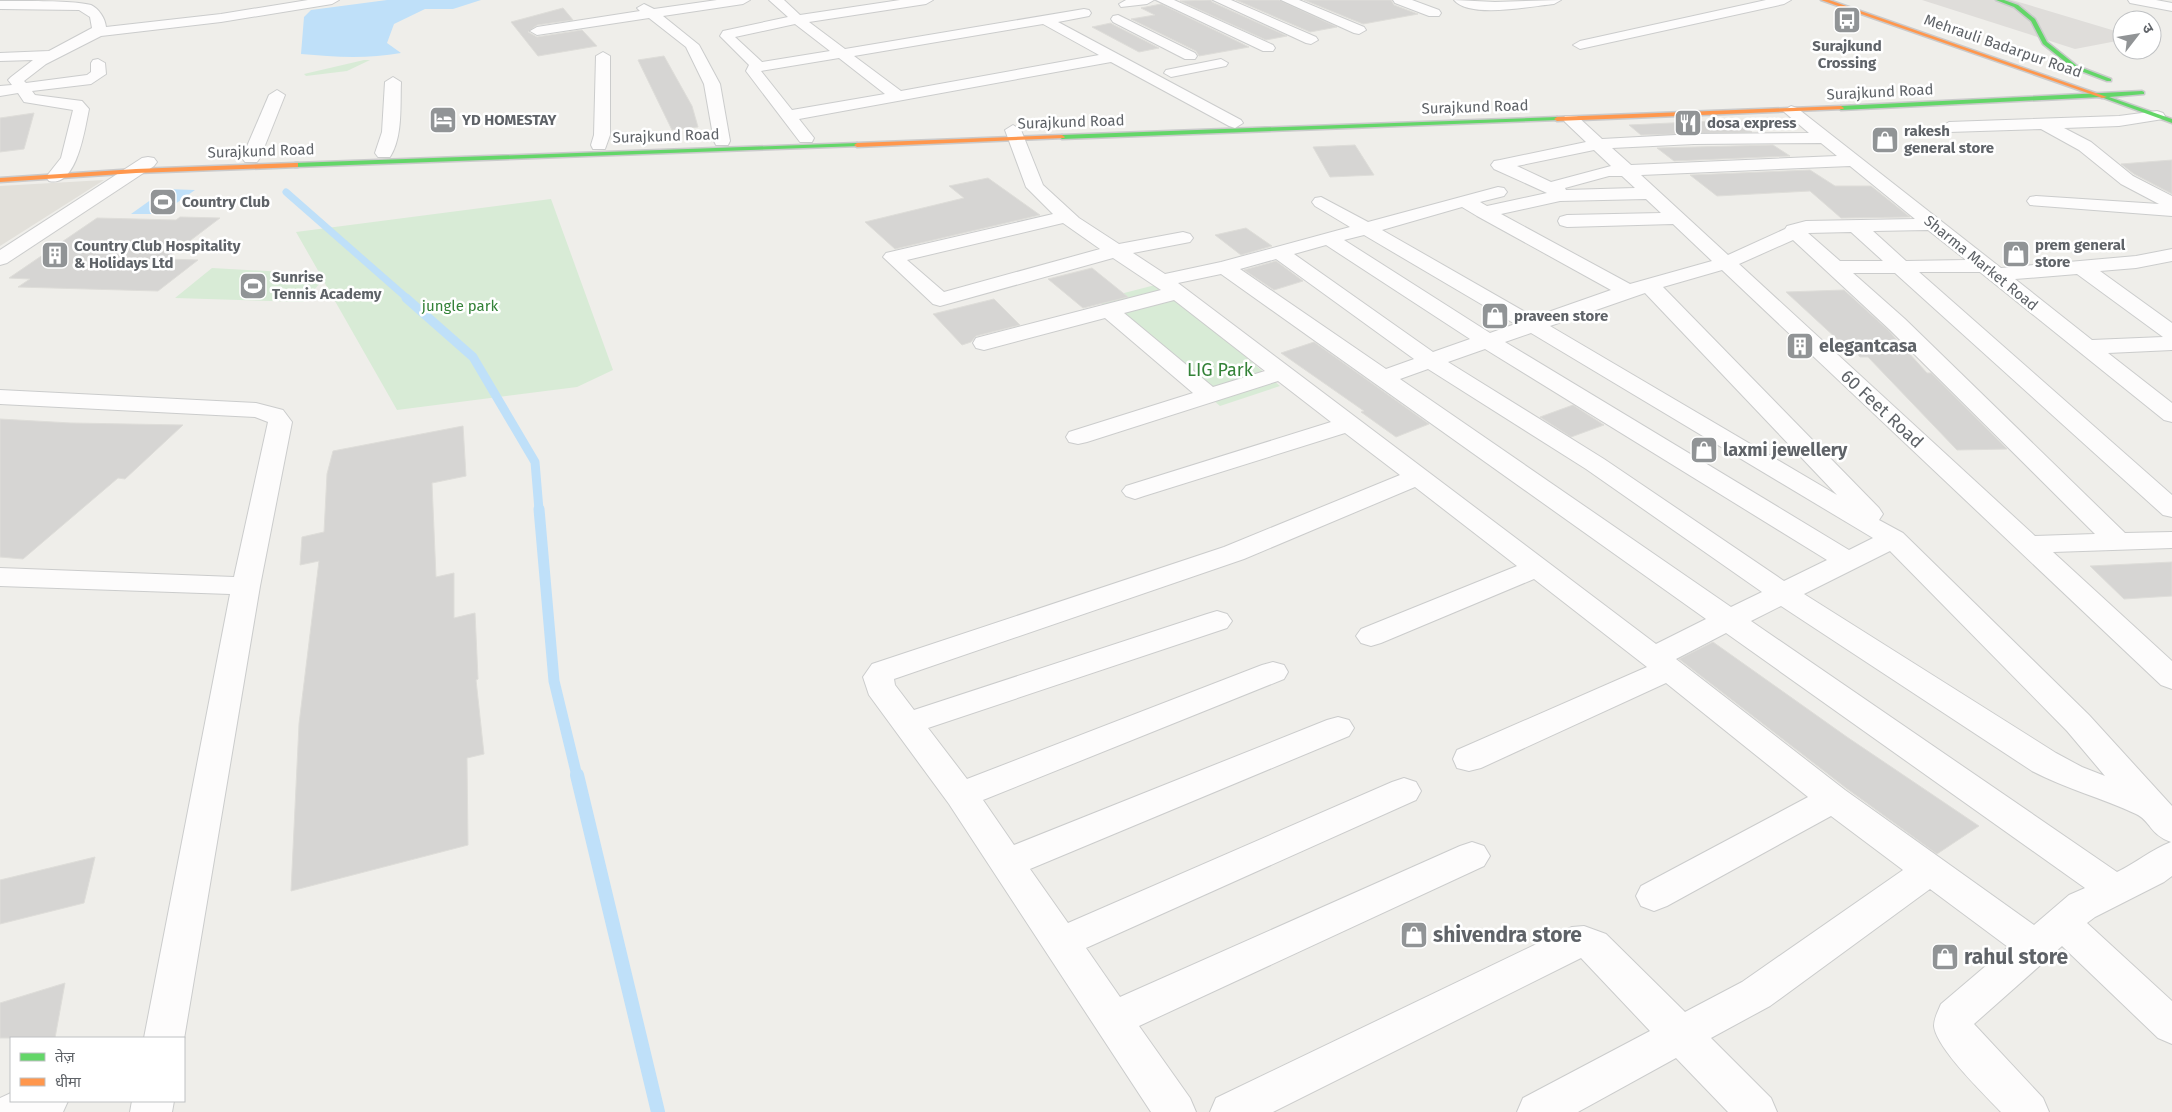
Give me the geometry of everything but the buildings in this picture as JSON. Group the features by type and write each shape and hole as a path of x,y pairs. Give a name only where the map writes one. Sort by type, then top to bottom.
{"main road":[{"name":"Mehrauli Badarpur Road","path":"1824,0 2164,119"},
{"name":"Mehrauli Badarpur Road","path":"1999,0 2016,6 2033,20 2045,43 2075,67 2146,94"},
{"name":"Surajkund Road","path":"0,180 59,173 251,158 806,138 1015,135 1234,123 1659,109 2125,86"},
{"name":"Surajkund Road","path":"142,167 1015,135 1571,119 1790,111 2146,94"},
{"name":"Surajkund Road","path":"0,174 59,173"}],"street":[{"path":"59,173 69,159 82,109 76,104 30,99 16,80 23,72 98,32 221,18 332,0"},
{"path":"636,0 650,14 692,45 712,84 722,141"},
{"path":"537,31 650,14 707,2 743,0"},
{"path":"776,0 841,54 898,96"},
{"path":"758,67 729,39 728,34 796,17 926,0"},
{"path":"1126,4 1147,0"},
{"path":"1164,0 1268,48"},
{"path":"1220,0 1311,40 1242,53"},
{"path":"1288,0 1359,30"},
{"path":"1400,0 1434,13"},
{"path":"1461,0 1487,8 1554,0"},
{"path":"1580,45 1784,0"},
{"path":"2134,0 2172,7"},
{"path":"14,20 35,3"},
{"path":"0,5 87,3 96,17 100,28 98,32"},
{"path":"806,138 753,70 758,67 1084,13"},
{"path":"33,19 96,17"},
{"path":"1118,19 1190,56"},
{"path":"1045,20 1234,123"},
{"path":"950,22 967,33"},
{"path":"1191,30 1219,26"},
{"path":"1154,37 1173,34"},
{"path":"0,57 54,55"},
{"path":"599,145 602,135 603,56"},
{"path":"788,116 1114,58"},
{"path":"0,91 91,79 99,74 98,63"},
{"path":"1152,77 1221,63"},
{"path":"384,153 390,132 393,82"},
{"path":"251,158 277,95"},
{"name":"Sharma Market Road","path":"1790,111 2172,415"},
{"name":"60 Feet Road","path":"1571,119 2172,678"},
{"path":"1949,127 2164,119"},
{"path":"2043,124 2085,146 2128,180 2172,203"},
{"path":"1015,135 1035,187 1066,217 1169,287 1662,663 1834,799 1930,870 2048,935 2172,1026"},
{"path":"1558,194 1500,165 1598,144 1825,138"},
{"path":"1558,194 1557,186 1559,184 1597,173 1628,170 1853,161"},
{"path":"0,259 142,167"},
{"path":"984,342 1108,310 1224,267 1498,192"},
{"path":"1484,212 1558,194 1652,193"},
{"path":"1464,201 1638,288 1870,515 1886,534 2078,723 2148,805 2172,829"},
{"path":"2036,201 2172,210"},
{"path":"1321,202 1886,534"},
{"path":"1066,217 893,257 940,300 1115,251 1183,238"},
{"path":"1567,221 1678,218"},
{"path":"1382,378 1638,288 1726,263 1794,230 1823,225 1932,224"},
{"path":"1855,225 2172,509"},
{"path":"1794,230 1897,324 2117,540"},
{"path":"1328,238 1488,341 1848,562"},
{"path":"1279,252 1431,361 1596,464 1783,594 2044,762 2070,776 2148,805"},
{"path":"1834,267 1899,265 1990,270 2082,268 2151,260 2172,255"},
{"path":"1224,267 2115,890"},
{"path":"2082,268 2172,333"},
{"path":"1108,310 1210,396"},
{"path":"2086,347 2172,342"},
{"path":"1078,437 1281,373"},
{"path":"0,397 256,410 275,415 280,422 246,586 164,1037"},
{"path":"1135,491 1348,424"},
{"path":"1175,1112 962,794 906,724 880,687 878,677 883,671 1234,553 1417,477"},
{"path":"1469,759 1662,663 1729,620 1848,562 1886,534"},
{"path":"2028,544 2117,540 2172,540"},
{"path":"1371,636 1537,568"},
{"path":"0,576 246,586"},
{"path":"906,724 1217,621"},
{"path":"962,794 1273,672"},
{"path":"1007,863 1338,728"},
{"path":"1062,942 1404,791"},
{"path":"1654,896 1834,799"},
{"path":"1113,1019 1472,856"},
{"path":"2028,1112 1962,1042 1954,1027 1955,1016 2082,906 2152,872 2172,856"},
{"path":"1538,1112 1681,1037 1756,994 1930,870"},
{"path":"1231,1112 1572,943 1584,942 1593,945 1756,1112"},
{"path":"14,1112 44,1102"}],"shaded area":[{"path":"1922,0 2012,0 2112,30 2112,42 2075,49"},
{"path":"104,180 0,246 0,186"}],"green space":[{"path":"370,60 347,71 306,76 304,74"},
{"name":"jungle park","path":"551,199 613,370 577,387 397,410 323,280 303,302 175,298 212,268 320,274 296,232"},
{"name":"LIG Park","path":"1159,284 1280,386 1220,406 1097,300"}],"water":[{"path":"387,0 481,0 453,9 425,9 394,24 387,43 401,53 351,57 301,54 304,17 311,10"},
{"name":"Country Club","path":"166,189 195,190 161,214 131,214"}],"waterway":[{"path":"286,192 408,299"},
{"path":"406,298 473,357 535,462 539,510"},
{"path":"539,509 554,681 577,776"},
{"path":"577,775 658,1112"}],"traffic: fast":[{"path":"1999,0 2016,6 2033,20 2045,43 2075,67 2109,80"},
{"path":"1841,108 2142,93"},
{"path":"2104,97 2172,121"},
{"path":"1062,137 1557,119"},
{"path":"295,165 857,145"}],"traffic: slow":[{"path":"1824,0 2104,97"},
{"path":"1557,119 1841,108"},
{"path":"857,145 1062,137"},
{"path":"0,180 136,171 295,165"}],"place":[{"name":"Surajkund Crossing","path":"1847,20"},
{"name":"YD HOMESTAY","path":"443,120"},
{"name":"dosa express","path":"1688,123"},
{"name":"rakesh general store","path":"1885,140"},
{"name":"Country Club","path":"163,202"},
{"name":"prem general store","path":"2016,254"},
{"name":"Country Club Hospitality & Holidays Ltd","path":"55,255"},
{"name":"Sunrise Tennis Academy","path":"253,286"},
{"name":"praveen store","path":"1495,316"},
{"name":"elegantcasa","path":"1800,346"},
{"name":"laxmi jewellery","path":"1704,450"},
{"name":"shivendra store","path":"1414,935"},
{"name":"rahul store","path":"1945,957"}]}
